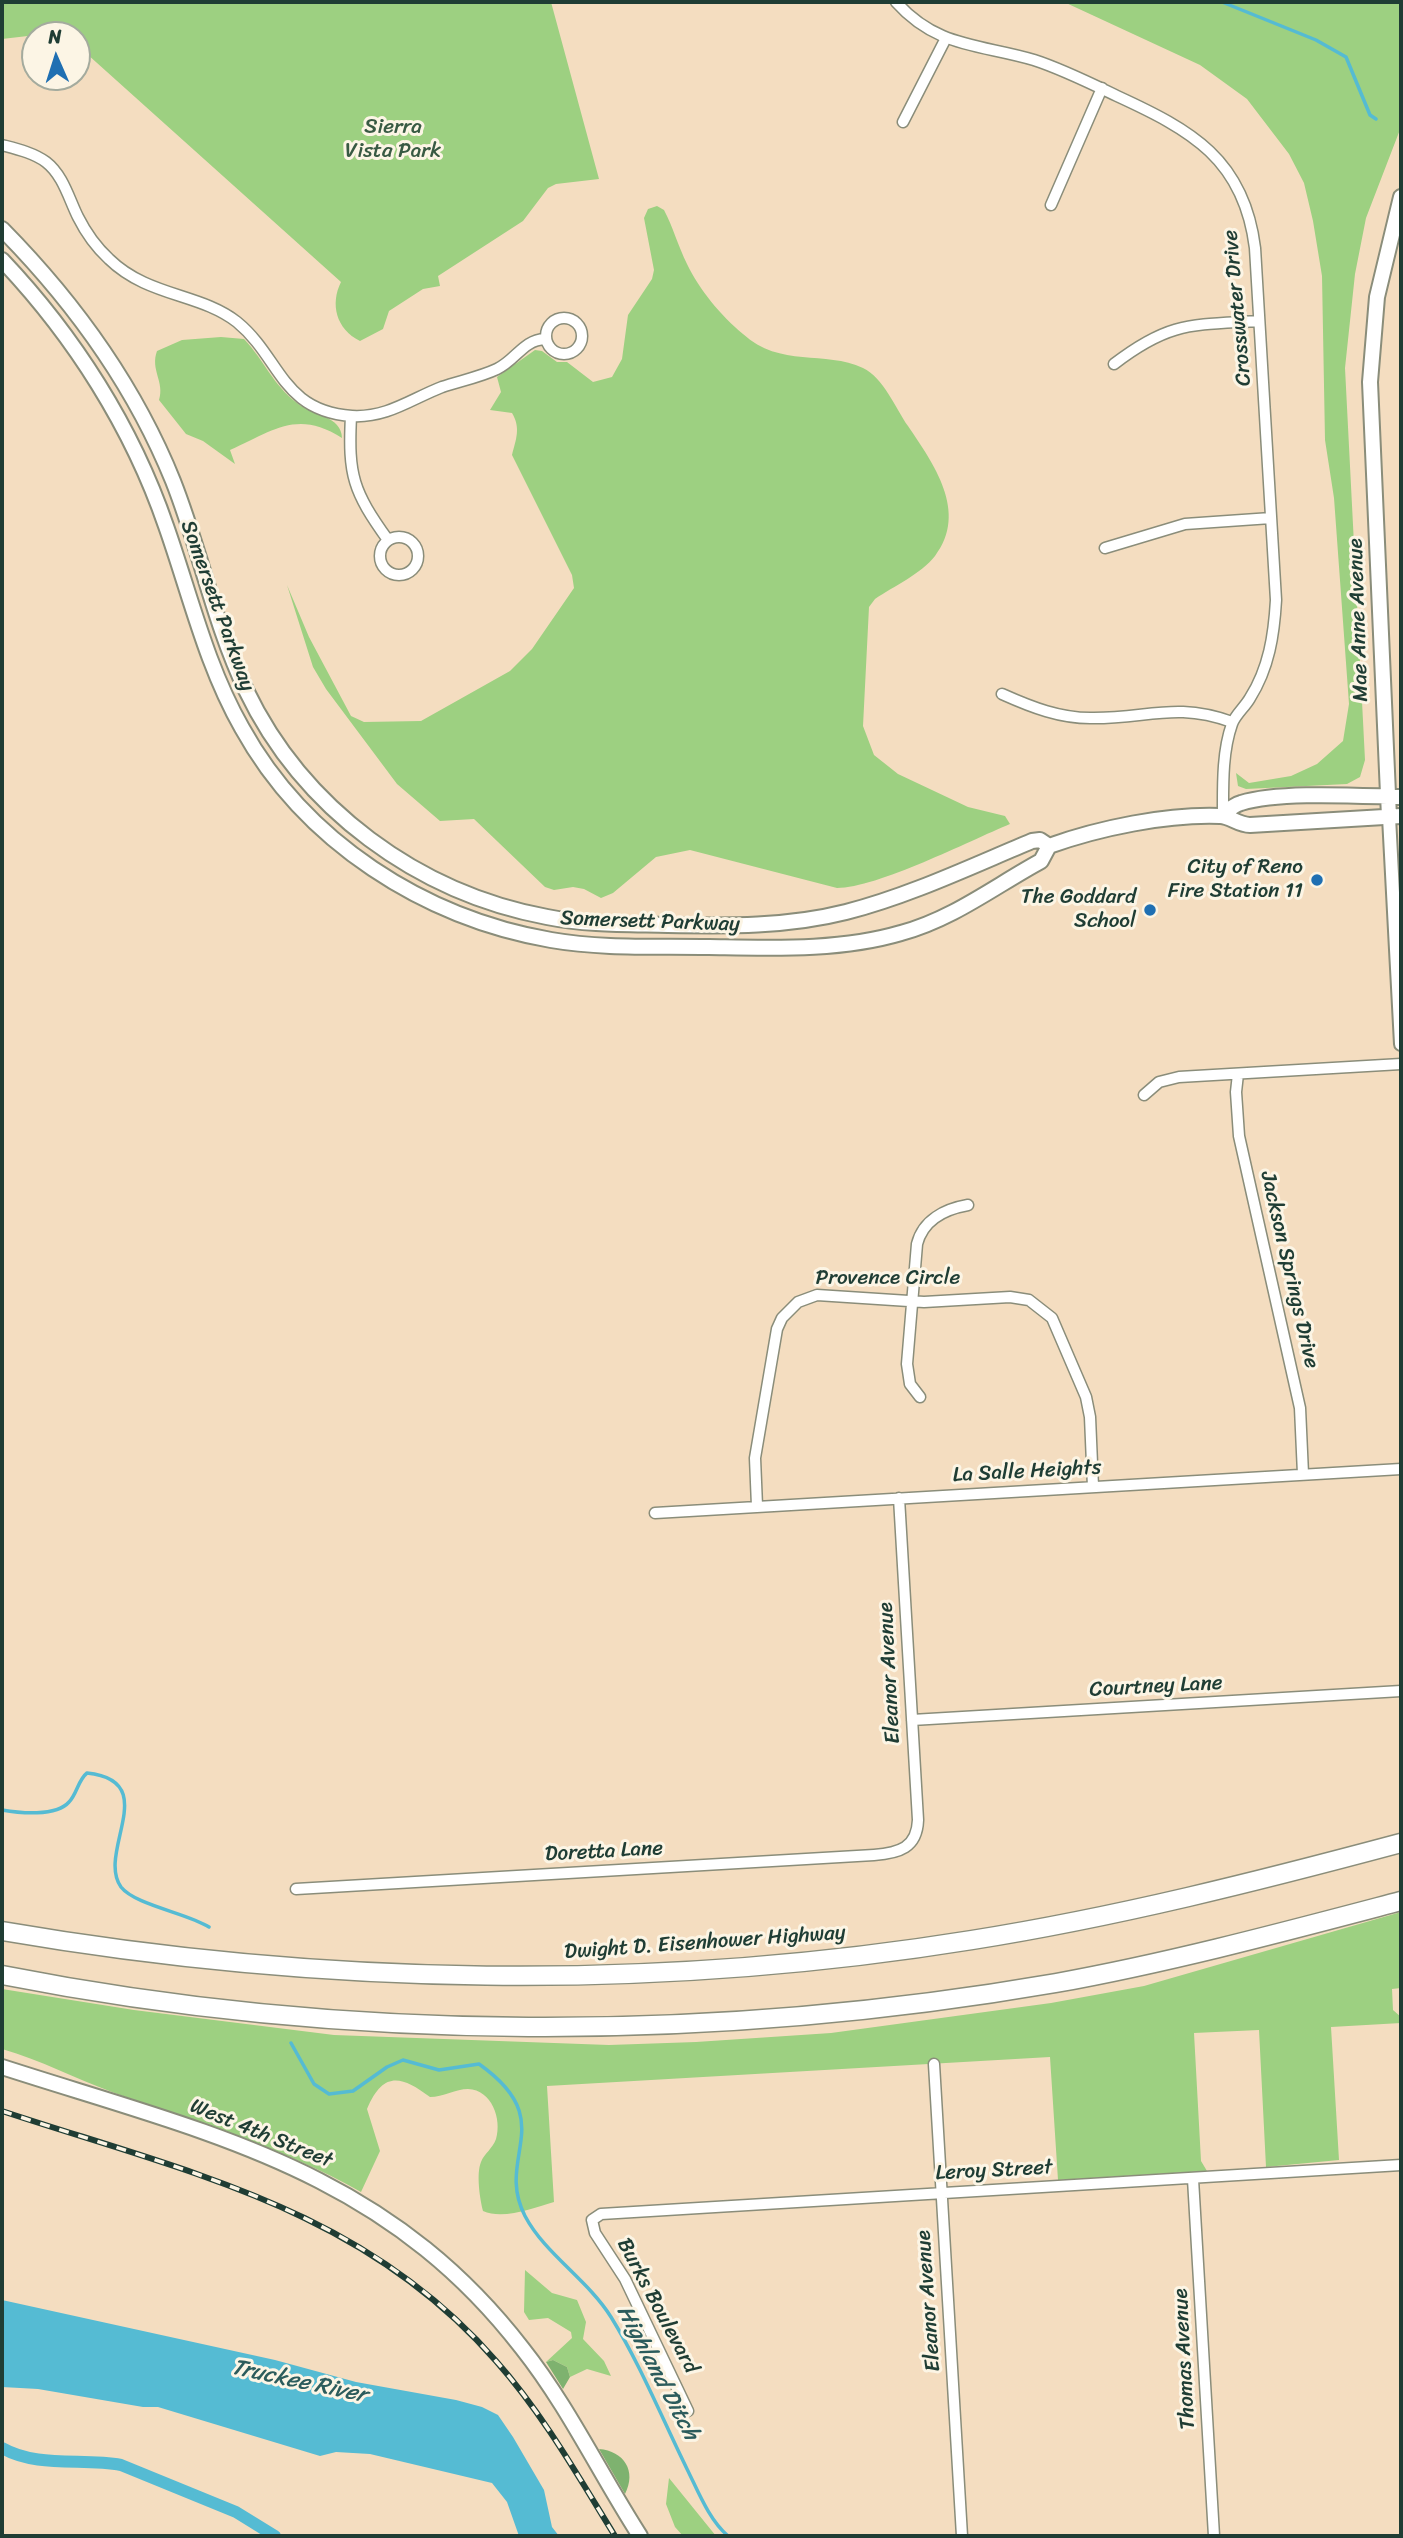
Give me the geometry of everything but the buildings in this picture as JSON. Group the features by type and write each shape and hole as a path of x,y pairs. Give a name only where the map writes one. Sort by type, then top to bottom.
{"highway":[{"name":"Dwight D. Eisenhower Highway","path":"2,1931 116,1951 374,1973 552,1976 687,1971 824,1960 1011,1934 1202,1895 1394,1845"},
{"path":"2,1975 93,1992 304,2016 491,2025 692,2024 895,2006 1047,1984 1253,1940 1396,1902"}],"main road":[{"name":"Mae Anne Avenue","path":"1395,817 1370,382 1377,297 1401,197"},
{"name":"Somersett Parkway","path":"2,229 46,277 89,331 142,418 172,480 236,667 269,731 326,803 366,838 413,869 490,903 551,918 612,923 751,925 846,912 906,892 1032,841 1040,840 1049,846"},
{"name":"Somersett Parkway","path":"2,260 71,343 103,393 144,469 212,666 243,730 285,789 316,823 354,855 401,887 468,918 555,940 723,947 833,946 887,937 945,916 1041,861 1049,846 1114,828 1223,816 1241,825 1395,817"},
{"name":"Somersett Parkway","path":"1223,816 1233,807 1247,802 1310,797 1394,797"},
{"name":"West 4th Street","path":"2,2067 233,2141 277,2159 345,2192 426,2247 478,2295 525,2350 640,2536"}],"street":[{"name":"Crosswater Drive","path":"895,2 917,22 963,46 1037,61 1102,88 1189,133 1222,164 1235,183 1252,224 1271,518 1274,631 1263,674 1250,699 1232,723 1223,783 1223,816"},
{"path":"904,122 946,38"},
{"path":"1051,205 1102,88"},
{"path":"2,145 38,157 52,167 84,229 119,268 155,289 223,313 253,338 278,376 297,395 324,410 351,416 374,415 400,408 434,390 498,369 531,341 545,339"},
{"path":"1114,364 1152,336 1168,330 1259,321"},
{"path":"351,416 353,480 364,506 388,540"},
{"path":"1105,548 1185,524 1271,518"},
{"path":"1002,694 1047,712 1069,716 1117,717 1169,710 1210,715 1232,723"},
{"name":"Mae Anne Avenue","path":"1395,817 1401,1044"},
{"path":"1144,1096 1151,1087 1168,1078 1401,1064"},
{"name":"Jackson Springs Drive","path":"1238,1074 1236,1092 1239,1136 1300,1408 1303,1474"},
{"path":"920,1397 908,1376 919,1238 936,1216 968,1205"},
{"name":"Provence Circle","path":"757,1507 758,1435 774,1342 782,1318 798,1302 817,1295 912,1301 1020,1297 1046,1311 1057,1327 1089,1407 1093,1487"},
{"name":"La Salle Heights","path":"655,1513 1401,1469"},
{"name":"Eleanor Avenue","path":"900,1498 918,1820 912,1844"},
{"name":"Courtney Lane","path":"912,1720 1401,1691"},
{"name":"Doretta Lane","path":"296,1889 874,1855 903,1850 912,1844"},
{"name":"Eleanor Avenue","path":"934,2064 962,2536"},
{"name":"Leroy Street","path":"592,2220 611,2212 1401,2165"},
{"name":"Thomas Avenue","path":"1193,2179 1214,2536"},
{"name":"Burks Boulevard","path":"592,2220 595,2233 625,2279 688,2411"}],"green space":[{"name":"Sierra Vista Park","path":"2,2 551,2 599,179 556,184 548,188 523,221 438,276 440,286 423,289 389,311 383,329 360,341 345,330 337,315 336,299 341,282 91,58 91,21 21,21 21,37 2,39"},
{"path":"1064,2 1401,2 1401,127 1366,218 1355,274 1345,368 1365,760 1360,777 1347,784 1246,789 1238,786 1236,773 1249,783 1291,776 1317,764 1343,741 1349,704 1334,498 1325,440 1322,276 1304,183 1289,154 1247,99 1200,65"},
{"path":"657,206 664,210 698,283 711,302 735,327 757,344 772,351 848,363 870,372 889,394 928,456 944,488 948,505 949,522 945,539 929,562 875,599 869,607 863,726 874,755 898,774 968,807 1005,816 1010,824 899,872 854,886 837,888 690,850 656,857 613,893 601,898 584,889 573,887 554,890 545,887 474,819 440,821 397,784 326,689 313,667 287,585 309,637 351,716 364,722 421,721 510,671 532,649 574,588 572,575 512,455 517,434 515,418 512,413 490,410 501,392 497,377 535,350 542,351 557,362 567,362 593,382 612,377 622,359 628,315 652,279 654,270 644,218 648,209"},
{"path":"221,337 244,339 289,396 303,407 332,420 341,431 342,438 312,425 285,426 230,450 235,464 203,441 186,434 159,400 160,387 155,364 157,351 182,340"},
{"path":"1401,1912 1401,1988 1392,1989 1393,2010 1401,2017 1401,2023 1331,2027 1339,2160 1266,2167 1259,2030 1194,2033 1201,2161 1207,2171 1058,2180 1050,2057 547,2086 554,2202 500,2214 483,2211 482,2206 480,2167 482,2159 496,2139 498,2123 489,2100 476,2091 463,2089 430,2097 410,2084 394,2080 380,2088 367,2109 380,2151 361,2192 270,2149 2,2049 2,1989 134,2010 334,2035 609,2045 831,2033 1051,2003 1144,1986"},
{"path":"525,2270 552,2293 577,2300 586,2322 583,2339 604,2361 611,2376 587,2369 570,2377 567,2367 553,2360 546,2362 572,2338 571,2332 548,2318 529,2320 524,2312"},
{"path":"553,2360 567,2367 570,2377 563,2389 546,2362"},
{"path":"599,2449 615,2454 626,2464 630,2478 625,2494"},
{"path":"669,2478 716,2536 683,2536 675,2527 666,2504"}],"water":[{"name":"Truckee River","path":"2,2300 275,2360 356,2382 482,2407 498,2415 513,2437 544,2490 552,2527 559,2536 519,2536 507,2502 492,2483 370,2454 336,2452 320,2456 158,2407 143,2407 38,2389 2,2387"}],"waterway":[{"path":"1222,2 1316,40 1346,57 1370,115 1376,119"},
{"name":"Highland Ditch","path":"2,1810 37,1813 55,1810 69,1802 87,1773 109,1779 121,1789 125,1803 115,1872 121,1887 138,1899 209,1927"},
{"name":"Highland Ditch","path":"291,2043 314,2084 329,2094 353,2091 387,2067 403,2060 439,2070 479,2064 503,2085 516,2104 521,2122 516,2175 517,2195 525,2216 533,2230 611,2317 641,2372 704,2505 728,2536"},
{"path":"2,2448 30,2458 121,2465 236,2512 275,2536"}],"railway":[{"path":"2,2111 138,2154 268,2202 330,2231 389,2266 444,2309 513,2381 559,2446 615,2536"}],"place":[{"name":"City of Reno Fire Station 11","path":"1317,880"},
{"name":"The Goddard School","path":"1150,910"}]}
